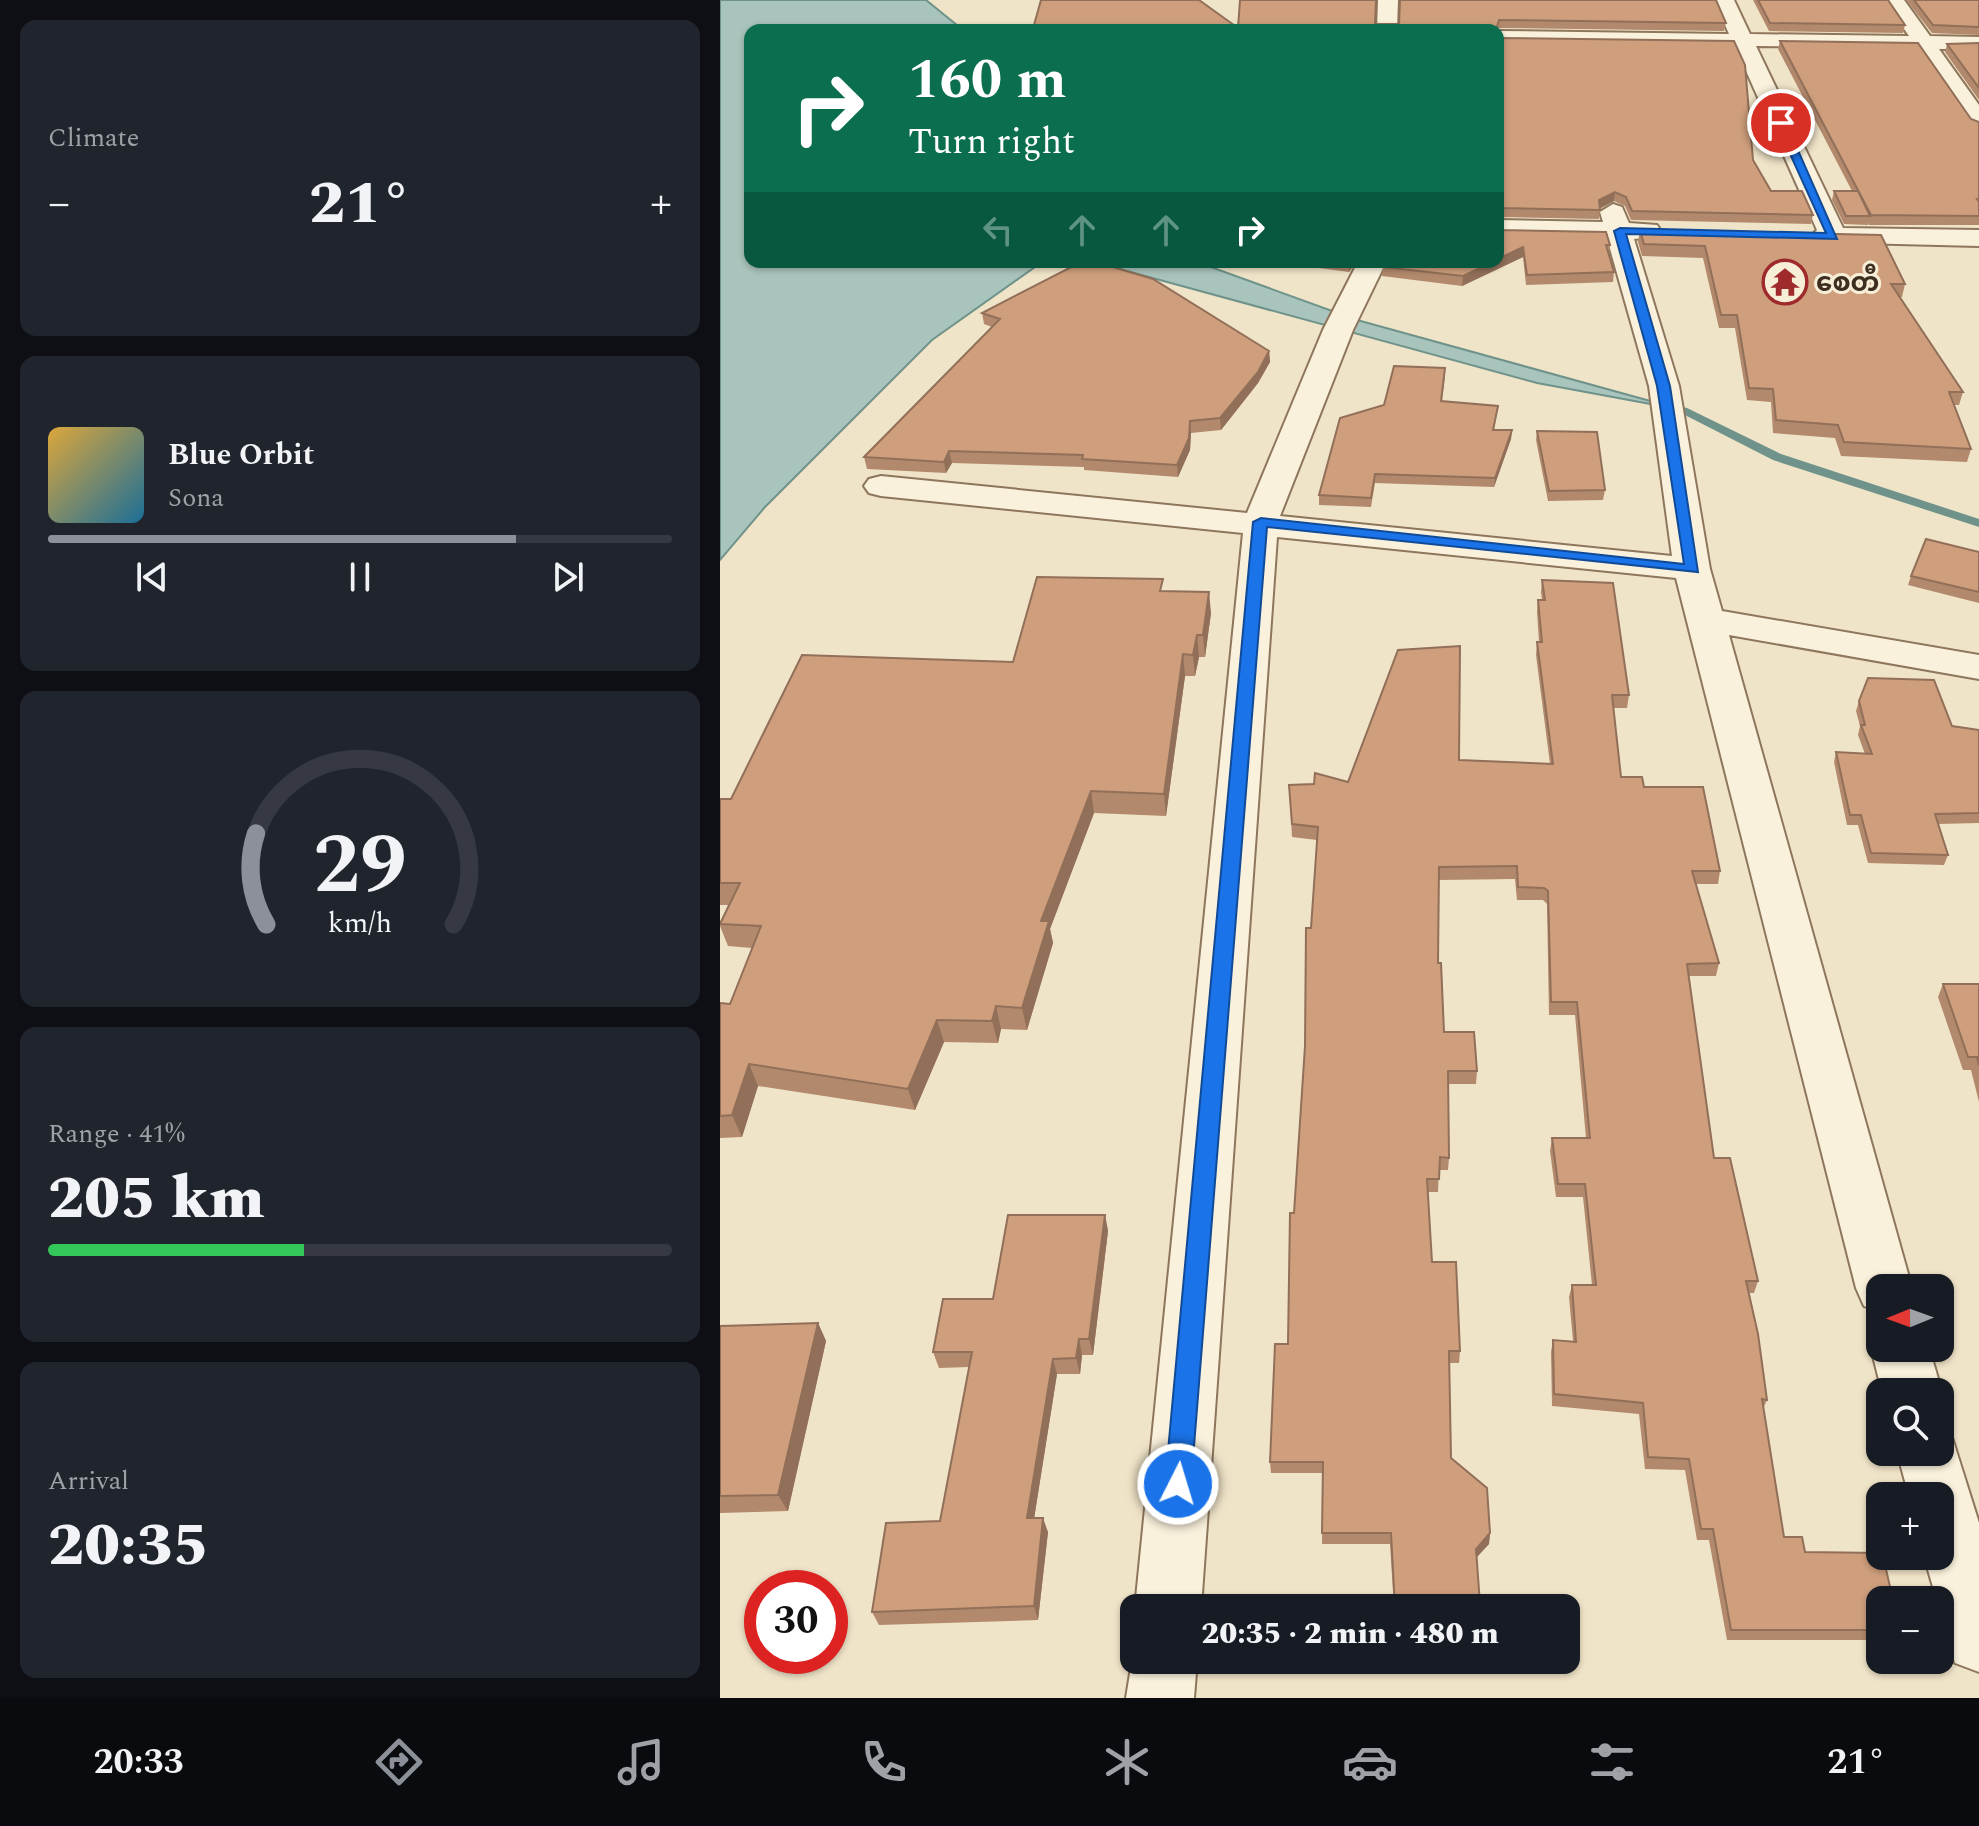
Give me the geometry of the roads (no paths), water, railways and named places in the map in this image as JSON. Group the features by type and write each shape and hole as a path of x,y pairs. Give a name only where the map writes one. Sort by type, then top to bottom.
{"street":[{"path":"1387,24 1388,0"},
{"path":"1724,0 1833,236"},
{"path":"1894,0 1979,121"},
{"path":"1504,37 1979,43"},
{"path":"1504,228 1616,222 1681,232"},
{"path":"1616,222 1664,386 1692,569 1880,1274"},
{"path":"1803,235 1979,238"},
{"path":"1169,1594 1261,522 1342,322 1369,268"},
{"path":"881,486 1261,522 1692,569"},
{"path":"1707,620 1979,667"},
{"path":"1932,1466 1979,1639"},
{"path":"1160,1698 1162,1674"}],"water":[{"path":"720,0 926,0 956,24 744,24 744,268 1034,268 932,340 765,507 720,560"},
{"path":"1116,268 1214,268 1357,320 1683,410 1537,383"}],"waterway":[{"path":"1663,405 1683,410 1777,457 1979,523"}],"place":[{"name":"စေတီ","path":"1785,282"}]}
